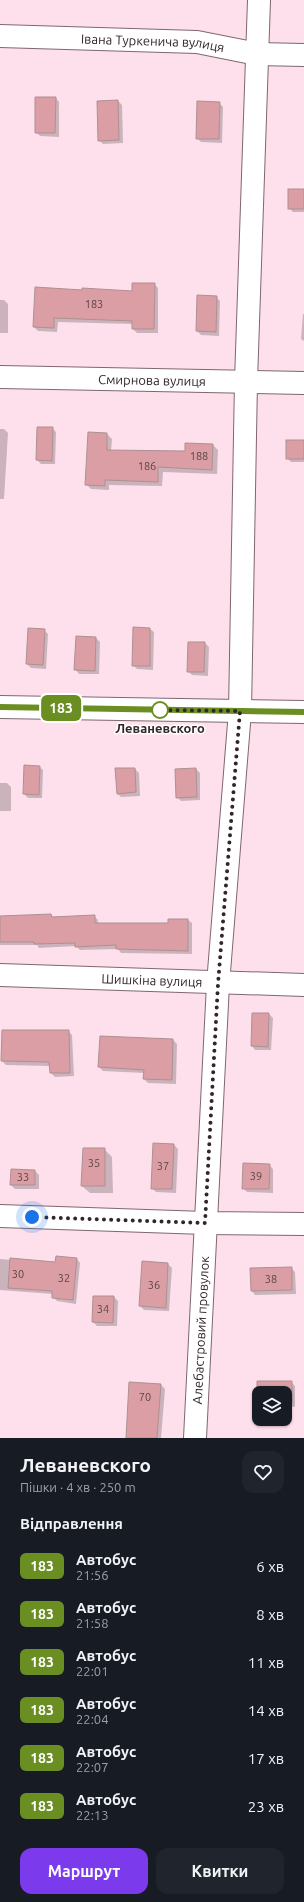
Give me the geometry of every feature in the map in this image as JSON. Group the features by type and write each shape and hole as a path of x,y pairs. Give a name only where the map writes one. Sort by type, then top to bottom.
{"street":[{"name":"Алебастровий провулок","path":"195,1438 218,984 240,711 246,381 259,0"},
{"name":"Івана Туркенича вулиця","path":"0,36 197,42 257,54 304,55"},
{"name":"Смирнова вулиця","path":"0,377 304,383"},
{"path":"0,707 304,712"},
{"name":"Шишкіна вулиця","path":"0,976 218,984 304,985"},
{"path":"0,1216 205,1223 304,1224"}],"building":[{"path":"35,97 56,97 55,133 35,133"},
{"path":"118,100 119,140 98,141 97,101"},
{"path":"197,101 220,102 219,139 196,139"},
{"path":"288,189 304,189 304,209 288,209"},
{"path":"132,283 155,283 154,329 132,329 132,321 54,318 54,328 33,327 35,287 132,291"},
{"path":"197,295 217,296 216,332 196,331"},
{"path":"37,427 53,427 52,461 36,460"},
{"path":"88,432 107,433 107,450 185,451 185,443 213,444 212,470 158,467 158,482 105,480 105,486 85,485"},
{"path":"286,440 304,440 304,459 286,459"},
{"path":"133,627 150,628 150,666 132,666"},
{"path":"28,628 45,629 43,665 26,664"},
{"path":"76,636 96,637 95,671 74,670"},
{"path":"188,642 205,642 204,672 187,672"},
{"path":"24,765 40,766 39,795 23,794"},
{"path":"115,768 135,768 136,792 117,794"},
{"path":"196,768 197,797 176,798 175,769"},
{"path":"51,914 52,917 95,915 95,923 168,923 168,919 188,919 188,951 116,949 116,945 75,947 75,943 34,944 34,942 0,942 0,916"},
{"path":"252,1013 269,1013 268,1047 251,1046"},
{"path":"2,1030 69,1030 70,1073 50,1073 49,1062 1,1061"},
{"path":"100,1036 173,1039 172,1080 143,1079 144,1070 98,1067"},
{"path":"153,1143 174,1144 172,1189 151,1189"},
{"path":"83,1148 105,1148 105,1186 81,1186"},
{"path":"243,1163 270,1164 269,1189 242,1189"},
{"path":"11,1169 35,1170 35,1185 10,1185"},
{"path":"56,1256 77,1258 73,1300 52,1298 52,1291 8,1288 10,1258 55,1262"},
{"path":"142,1261 168,1263 166,1308 139,1306"},
{"path":"292,1267 292,1290 251,1291 250,1268"},
{"path":"93,1296 114,1296 113,1323 92,1322"},
{"path":"257,1381 292,1381 292,1386 257,1386"},
{"path":"129,1382 161,1384 157,1438 126,1438"}],"bus line":[{"name":"183","path":"0,707 304,712"}],"place":[{"name":"Леваневского","path":"160,710"}],"route":[{"path":"32,1217 205,1223 218,984 240,711 160,710"}]}
